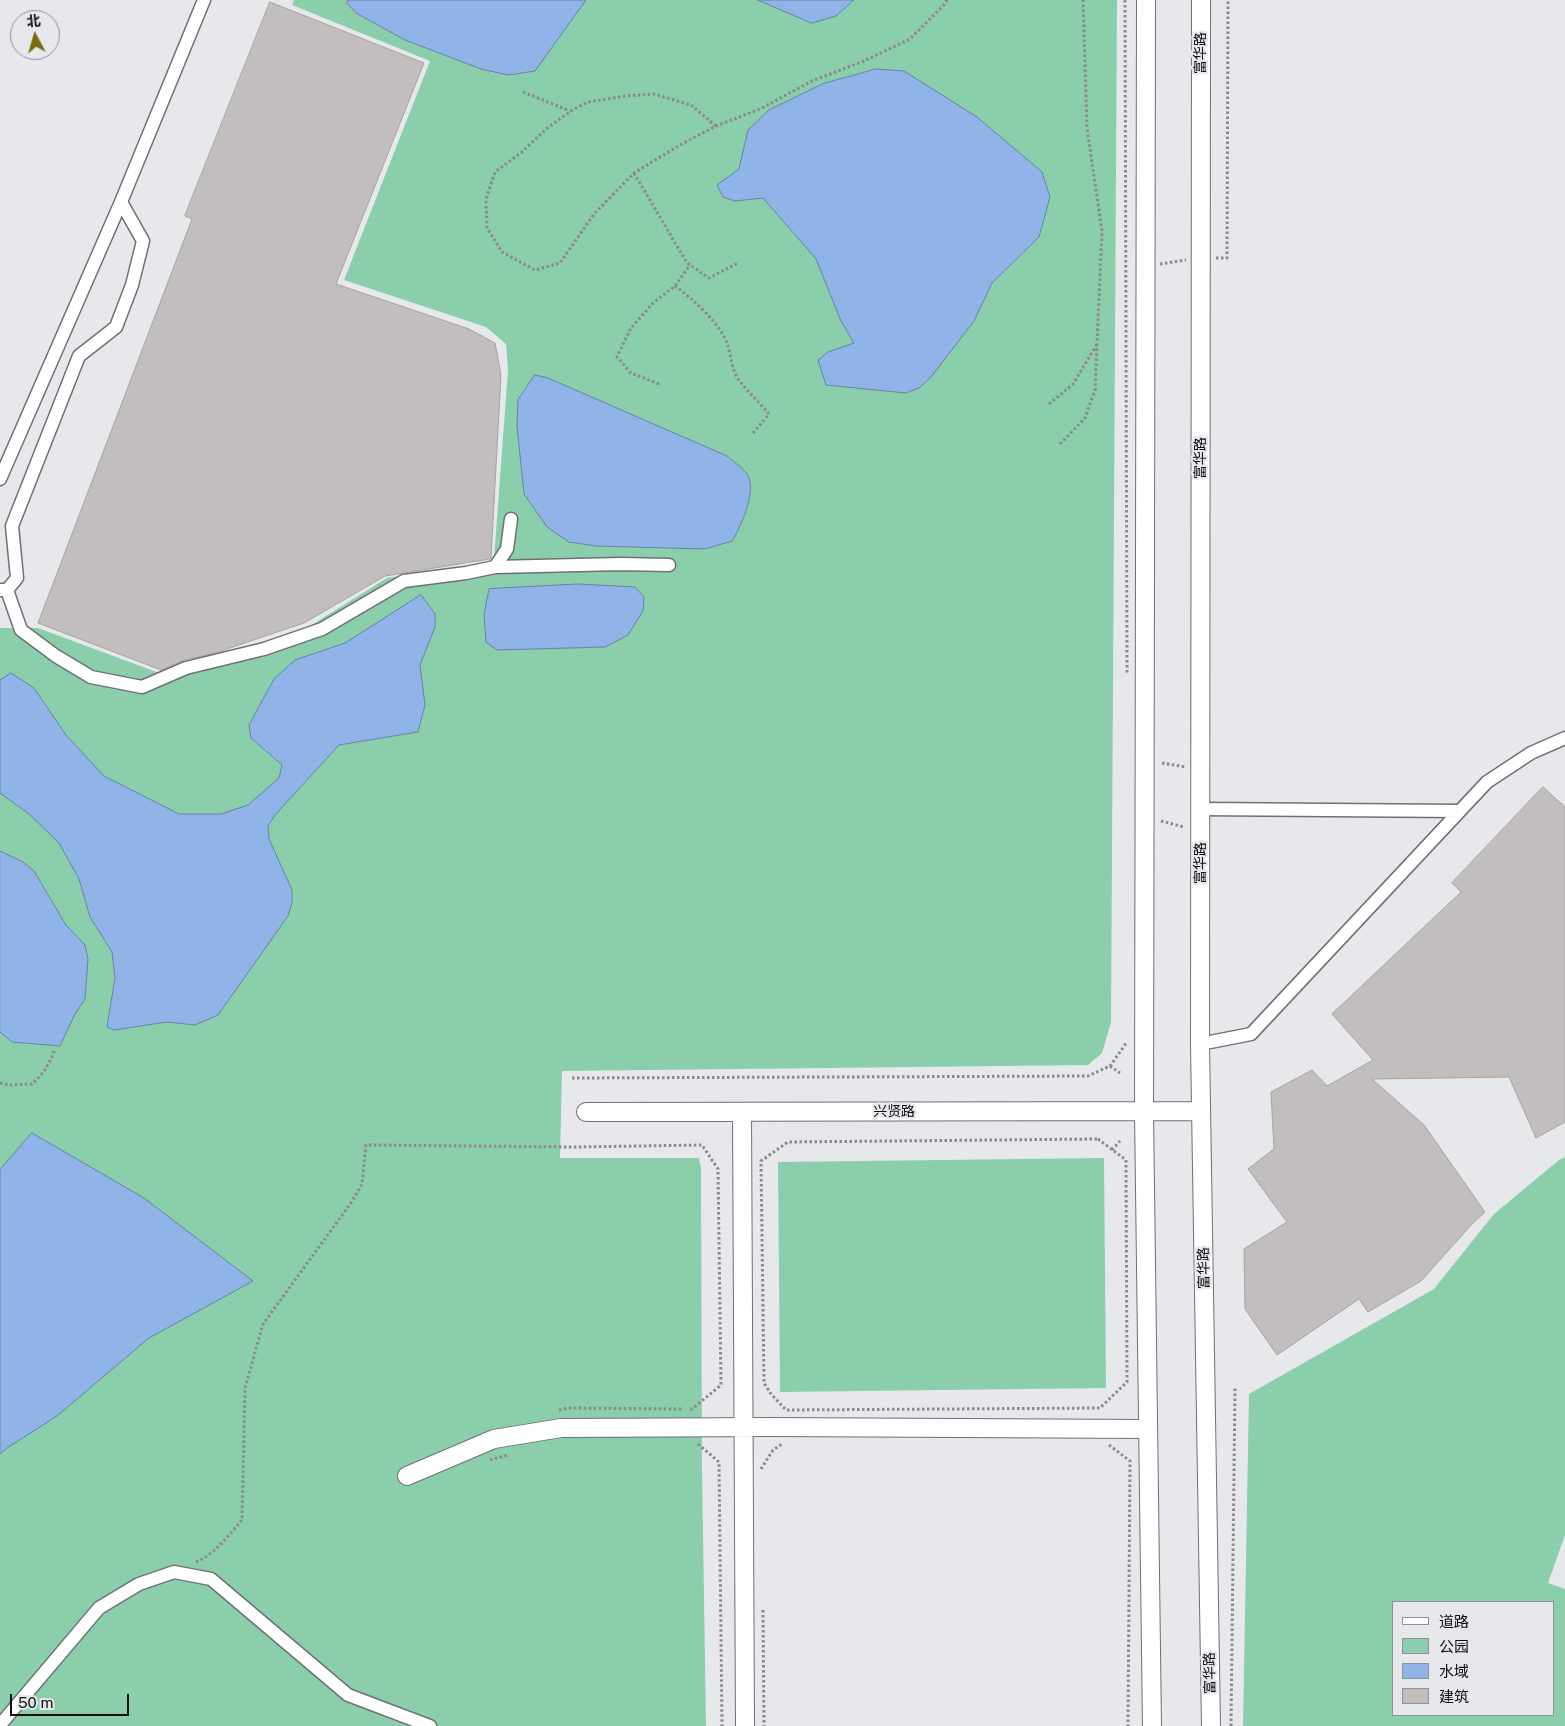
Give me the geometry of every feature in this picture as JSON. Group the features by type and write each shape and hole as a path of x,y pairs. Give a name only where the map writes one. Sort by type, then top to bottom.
{"street":[{"path":"0,479 121,202 204,0"},
{"path":"1146,0 1144,1111 1152,1726"},
{"name":"富华路","path":"1201,0 1200,1044 1211,1726"},
{"path":"121,202 143,241 132,285 116,327 78,356 12,526 17,578 3,590 21,630 56,656 91,677 142,687 186,668 264,649 322,629 404,582 495,567 621,564 669,566"},
{"path":"495,567 507,549 511,519"},
{"path":"1200,1044 1251,1034 1487,782 1531,753 1565,738"},
{"path":"1200,809 1460,811"},
{"name":"兴贤路","path":"586,1112 1201,1111"},
{"path":"742,1112 744,1726"},
{"path":"407,1476 494,1438 561,1428 1147,1429"},
{"path":"0,1724 99,1608 139,1584 174,1572 211,1579 348,1695 430,1726"}],"path":[{"path":"716,126 691,105 654,94 588,102 571,111 546,129 522,152 495,172 486,199 487,228 502,252 535,270 560,263 594,214 634,173 716,126 760,109 812,81 864,61 910,39 947,0"},
{"path":"1060,444 1085,418 1095,390 1098,344 1102,231 1092,173 1087,128 1083,0"},
{"path":"1124,0 1127,681"},
{"path":"1213,258 1227,258 1228,0"},
{"path":"523,92 571,111"},
{"path":"634,173 690,265 709,278 738,263"},
{"path":"1159,264 1188,259"},
{"path":"659,384 631,373 618,357 631,328 653,303 675,286 690,265"},
{"path":"675,286 692,299 721,332 728,345 737,378 769,414 753,433"},
{"path":"1049,404 1073,384 1098,344"},
{"path":"1162,763 1191,768"},
{"path":"1161,821 1191,829"},
{"path":"572,1078 1088,1076 1110,1066 1128,1041"},
{"path":"0,1083 10,1085 32,1084 40,1077 54,1051"},
{"path":"1110,1066 1120,1073"},
{"path":"1098,1139 1112,1150 1126,1160 1127,1382 1100,1408 786,1410 771,1394 764,1383 761,1161 788,1142 1098,1139"},
{"path":"1112,1150 1120,1141"},
{"path":"174,1572 204,1559 229,1536 242,1520 245,1388 262,1324 351,1203 362,1184 366,1145 575,1147 702,1145 718,1169 721,1384 692,1409 568,1408 558,1410"},
{"path":"1231,1726 1235,1388"},
{"path":"693,1440 719,1462 722,1726"},
{"path":"1102,1440 1130,1461 1128,1726"},
{"path":"761,1477 761,1467 773,1450 781,1444 790,1444"},
{"path":"481,1463 509,1454"},
{"path":"763,1607 764,1726"}],"green space":[{"path":"294,0 1117,0 1111,1022 1102,1053 1088,1065 562,1071 560,1158 699,1158 701,1168 702,1468 706,1726 0,1726 0,628 38,628 159,673 305,629 387,578 491,563 494,559 508,370 506,344 486,327 344,280 430,61 292,5"},
{"path":"1565,1157 1565,1535 1548,1583 1565,1589 1565,1726 1243,1726 1249,1394 1434,1289 1494,1214"},
{"path":"1104,1158 1106,1388 780,1392 778,1162"}],"water":[{"path":"348,0 586,0 535,71 508,75 481,69 405,40 356,13 347,3"},
{"path":"758,0 854,0 836,16 812,23"},
{"path":"876,69 904,71 977,117 1042,172 1050,197 1039,237 992,283 974,321 931,377 919,388 906,393 826,385 818,360 828,352 854,343 841,321 816,259 763,198 735,201 723,197 717,185 739,169 748,130 769,110 822,84"},
{"path":"535,375 548,378 727,456 736,463 749,478 750,493 743,519 732,541 705,549 596,546 569,542 547,527 524,494 517,426 518,400"},
{"path":"578,584 635,587 644,597 643,611 628,635 605,647 497,650 486,642 484,615 489,589"},
{"path":"421,595 435,614 435,627 420,665 425,705 418,732 339,745 275,815 268,826 269,839 292,890 292,903 288,916 218,1015 195,1025 167,1022 114,1030 107,1027 115,978 112,952 90,917 79,879 59,843 29,814 0,793 0,680 11,673 34,688 66,735 104,776 179,814 221,814 248,805 279,778 282,765 251,738 249,725 274,679 295,660 345,643"},
{"path":"0,851 23,862 34,871 66,925 85,945 88,959 85,999 74,1016 60,1046 12,1042 0,1032"},
{"path":"32,1133 144,1198 253,1281 149,1338 57,1416 0,1454 0,1170"}],"building":[{"path":"270,2 424,63 336,284 469,329 495,343 501,375 491,558 385,576 304,623 215,653 184,660 161,670 38,623 192,219 185,216"},
{"path":"1543,787 1565,807 1565,1122 1536,1138 1509,1077 1372,1079 1424,1125 1485,1212 1421,1281 1368,1312 1359,1299 1277,1355 1245,1309 1244,1249 1287,1222 1248,1169 1274,1149 1271,1092 1312,1070 1327,1086 1373,1060 1332,1014 1461,892 1452,883"}]}
